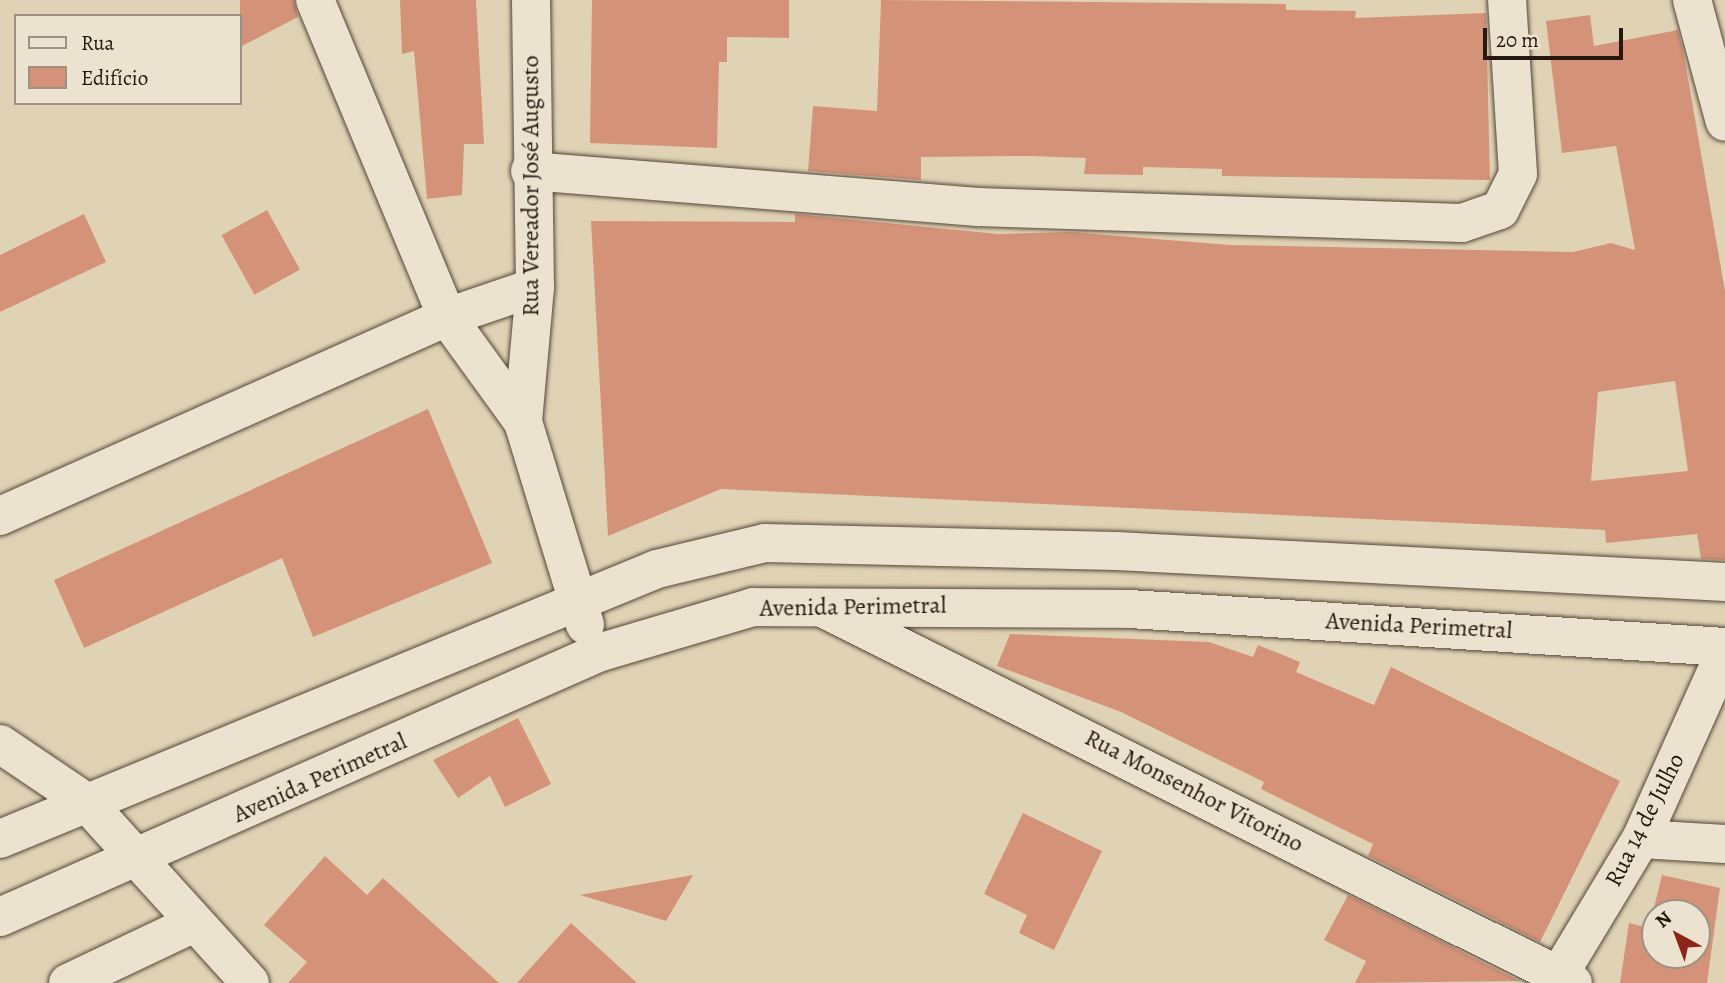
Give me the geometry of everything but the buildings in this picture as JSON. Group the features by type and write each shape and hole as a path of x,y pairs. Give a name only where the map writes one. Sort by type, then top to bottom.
{"street":[{"path":"315,0 447,317 523,422"},
{"name":"Rua Vereador José Augusto","path":"531,0 530,171 536,286 523,422 576,603 598,653"},
{"path":"530,171 978,207 1462,223 1500,209 1518,174 1507,0"},
{"path":"1692,0 1725,122"},
{"path":"0,516 447,317 536,286"},
{"path":"0,839 576,603 717,551 826,540 1725,582"},
{"name":"Avenida Perimetral","path":"0,916 135,862 598,653 753,607 813,604 1130,609 1725,650"},
{"name":"Rua Monsenhor Vitorino","path":"813,604 1561,981"},
{"name":"Rua 14 de Julho","path":"1561,981 1641,839 1725,650"},
{"path":"0,744 86,802 135,862 250,983"},
{"path":"1641,839 1725,844"},
{"path":"68,983 192,924"}]}
